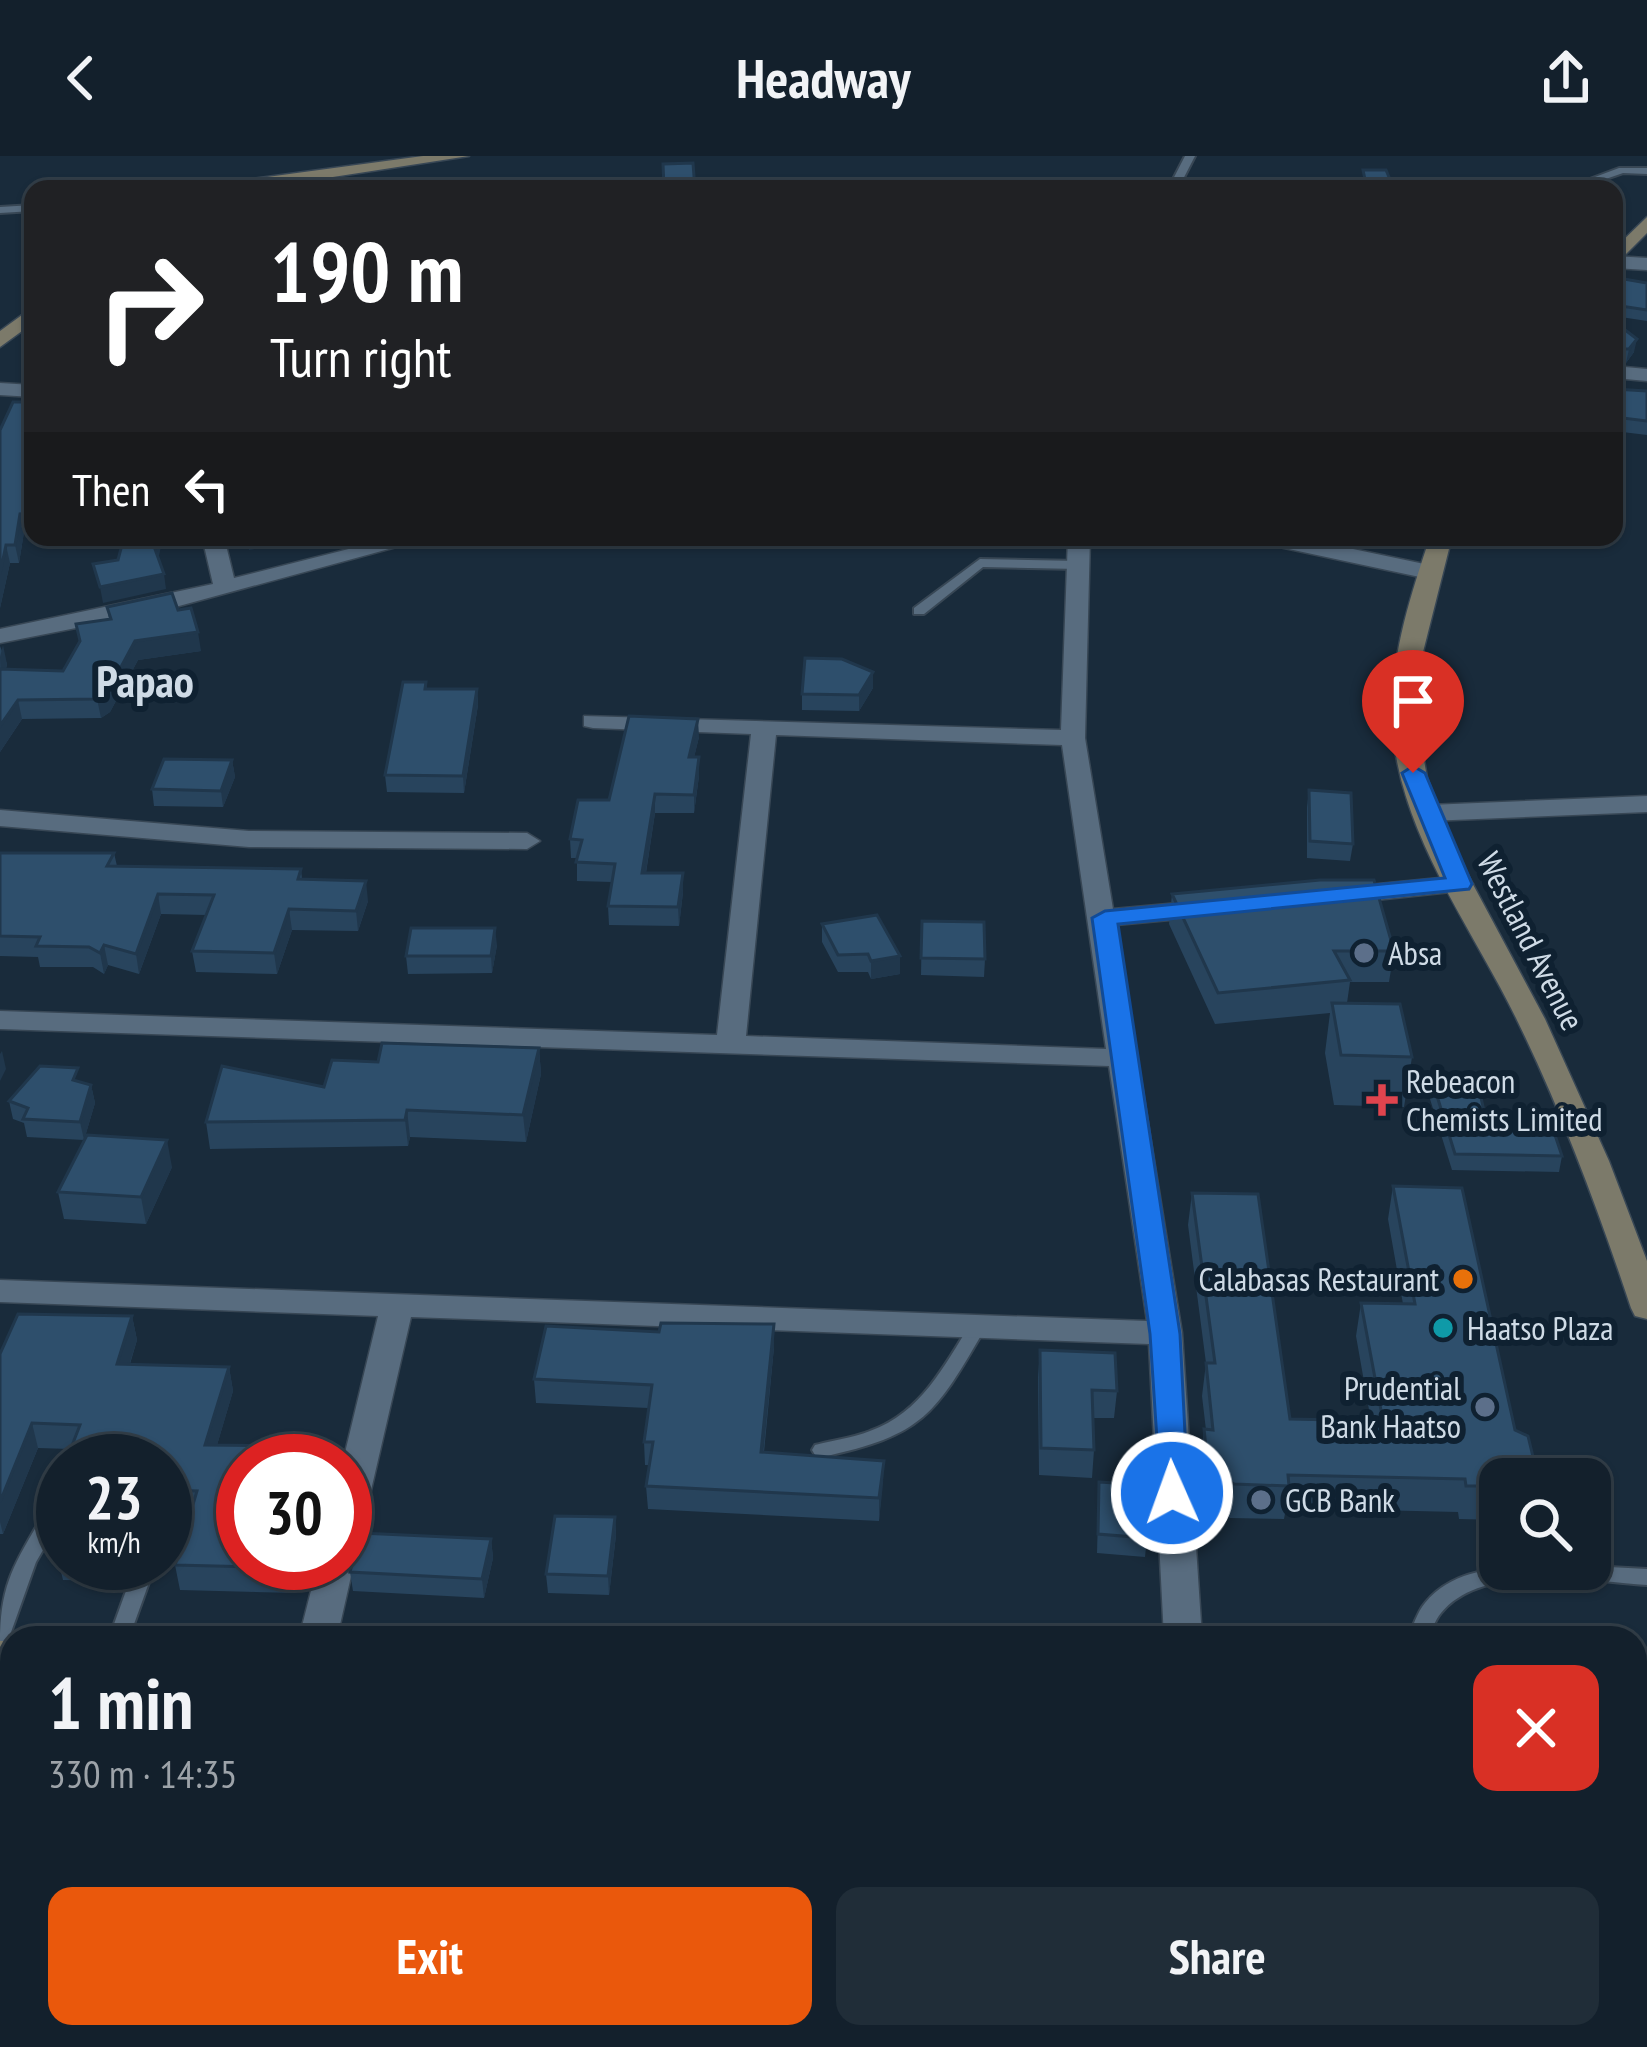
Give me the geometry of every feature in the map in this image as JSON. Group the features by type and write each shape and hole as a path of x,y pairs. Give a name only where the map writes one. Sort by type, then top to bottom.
{"street":[{"path":"283,180 461,156"},
{"path":"1623,250 1647,222"},
{"path":"0,341 24,321"},
{"path":"215,546 225,588"},
{"path":"0,636 225,588 387,546"},
{"path":"1079,546 1073,738 1105,918 1165,1334 1182,1626"},
{"path":"1307,546 1429,572"},
{"name":"Westland Avenue","path":"1438,546 1414,626 1405,707 1410,759 1460,884 1568,1098 1647,1308"},
{"path":"593,721 1073,738"},
{"path":"730,1046 764,729"},
{"path":"1429,813 1647,803"},
{"path":"0,818 249,839 527,841"},
{"path":"1318,898 1460,884"},
{"path":"1105,918 1247,904"},
{"path":"0,1020 1125,1058"},
{"path":"0,1291 1165,1334"},
{"path":"367,1434 397,1306"},
{"path":"321,1626 330,1590"}],"lane":[{"path":"1594,180 1622,170 1647,170"},
{"path":"919,611 980,563 1079,565"},
{"path":"822,1450 884,1438 904,1428 940,1388 977,1327"},
{"path":"4,1626 36,1544"},
{"path":"1421,1626 1443,1594 1474,1580 1515,1573 1647,1577"},
{"path":"123,1626 136,1590"}],"building":[{"path":"693,163 694,180 664,180 663,164"},
{"path":"1363,170 1386,170 1390,180 1365,180"},
{"path":"1623,281 1647,283 1647,310 1623,306"},
{"path":"1623,328 1637,339 1623,349"},
{"path":"1623,390 1647,391 1647,421 1623,418"},
{"path":"13,402 24,402 24,514 20,514 15,545 6,545 0,574 0,430"},
{"path":"122,546 156,546 164,574 100,587 93,564 118,560"},
{"path":"172,593 178,610 191,608 198,632 135,641 107,693 97,699 18,700 0,726 0,669 63,671 80,641 76,624 111,619 107,607"},
{"path":"805,658 842,659 873,672 859,695 802,694"},
{"path":"403,682 426,682 425,689 477,689 463,776 385,775"},
{"path":"629,716 698,719 689,757 699,757 694,795 655,794 642,873 683,873 678,907 608,906 615,864 576,862 582,840 570,839 578,800 609,800"},
{"path":"164,759 232,760 221,791 152,789"},
{"path":"1309,790 1351,793 1353,844 1310,841"},
{"path":"0,853 114,853 107,866 301,869 298,879 366,881 356,911 289,909 274,953 192,951 214,895 158,894 136,954 104,945 100,953 89,947 36,946 40,937 0,936"},
{"path":"1320,880 1374,880 1394,951 1334,951 1350,980 1218,993 1172,894"},
{"path":"877,915 900,956 871,961 868,954 838,955 822,924"},
{"path":"922,921 984,922 985,959 921,958"},
{"path":"411,928 495,928 491,956 406,956"},
{"path":"1332,1003 1400,1004 1412,1057 1341,1055"},
{"path":"382,1043 539,1048 523,1115 407,1110 405,1120 206,1122 222,1066 324,1087 332,1060 378,1062"},
{"path":"40,1066 78,1068 73,1080 91,1085 80,1122 23,1119 28,1108 9,1101"},
{"path":"1433,1083 1478,1084 1488,1129 1553,1129 1562,1156 1455,1154"},
{"path":"87,1135 167,1140 141,1197 58,1192"},
{"path":"1393,1186 1462,1188 1515,1430 1528,1436 1533,1458 1479,1458 1479,1486 1466,1486 1465,1479 1288,1475 1289,1486 1234,1484 1208,1467 1204,1429 1213,1430 1206,1363 1215,1363 1192,1193 1258,1194 1290,1419 1383,1421 1361,1303 1415,1304"},
{"path":"18,1314 132,1316 117,1364 229,1367 205,1445 216,1445 216,1566 192,1565 192,1508 197,1491 192,1491 192,1434 76,1434 80,1425 32,1423 0,1502 0,1354"},
{"path":"661,1323 774,1324 761,1452 884,1461 879,1498 646,1486 653,1442 644,1442 652,1385 534,1379 546,1326 659,1332"},
{"path":"1040,1350 1115,1353 1117,1391 1092,1390 1094,1450 1041,1448"},
{"path":"1099,1482 1147,1485 1147,1538 1098,1534"},
{"path":"555,1516 615,1517 608,1576 546,1574"},
{"path":"372,1534 491,1539 482,1579 372,1573"}],"place":[{"name":"Absa","path":"1364,953"},
{"name":"Rebeacon Chemists Limited","path":"1382,1100"},
{"name":"Calabasas Restaurant","path":"1463,1279"},
{"name":"Haatso Plaza","path":"1443,1328"},
{"name":"Prudential Bank Haatso","path":"1485,1407"},
{"name":"GCB Bank","path":"1261,1500"}],"district":[{"name":"Papao","path":"145,681"}],"route":[{"path":"1172,1493 1165,1334 1105,918 1460,884 1413,773"}]}
